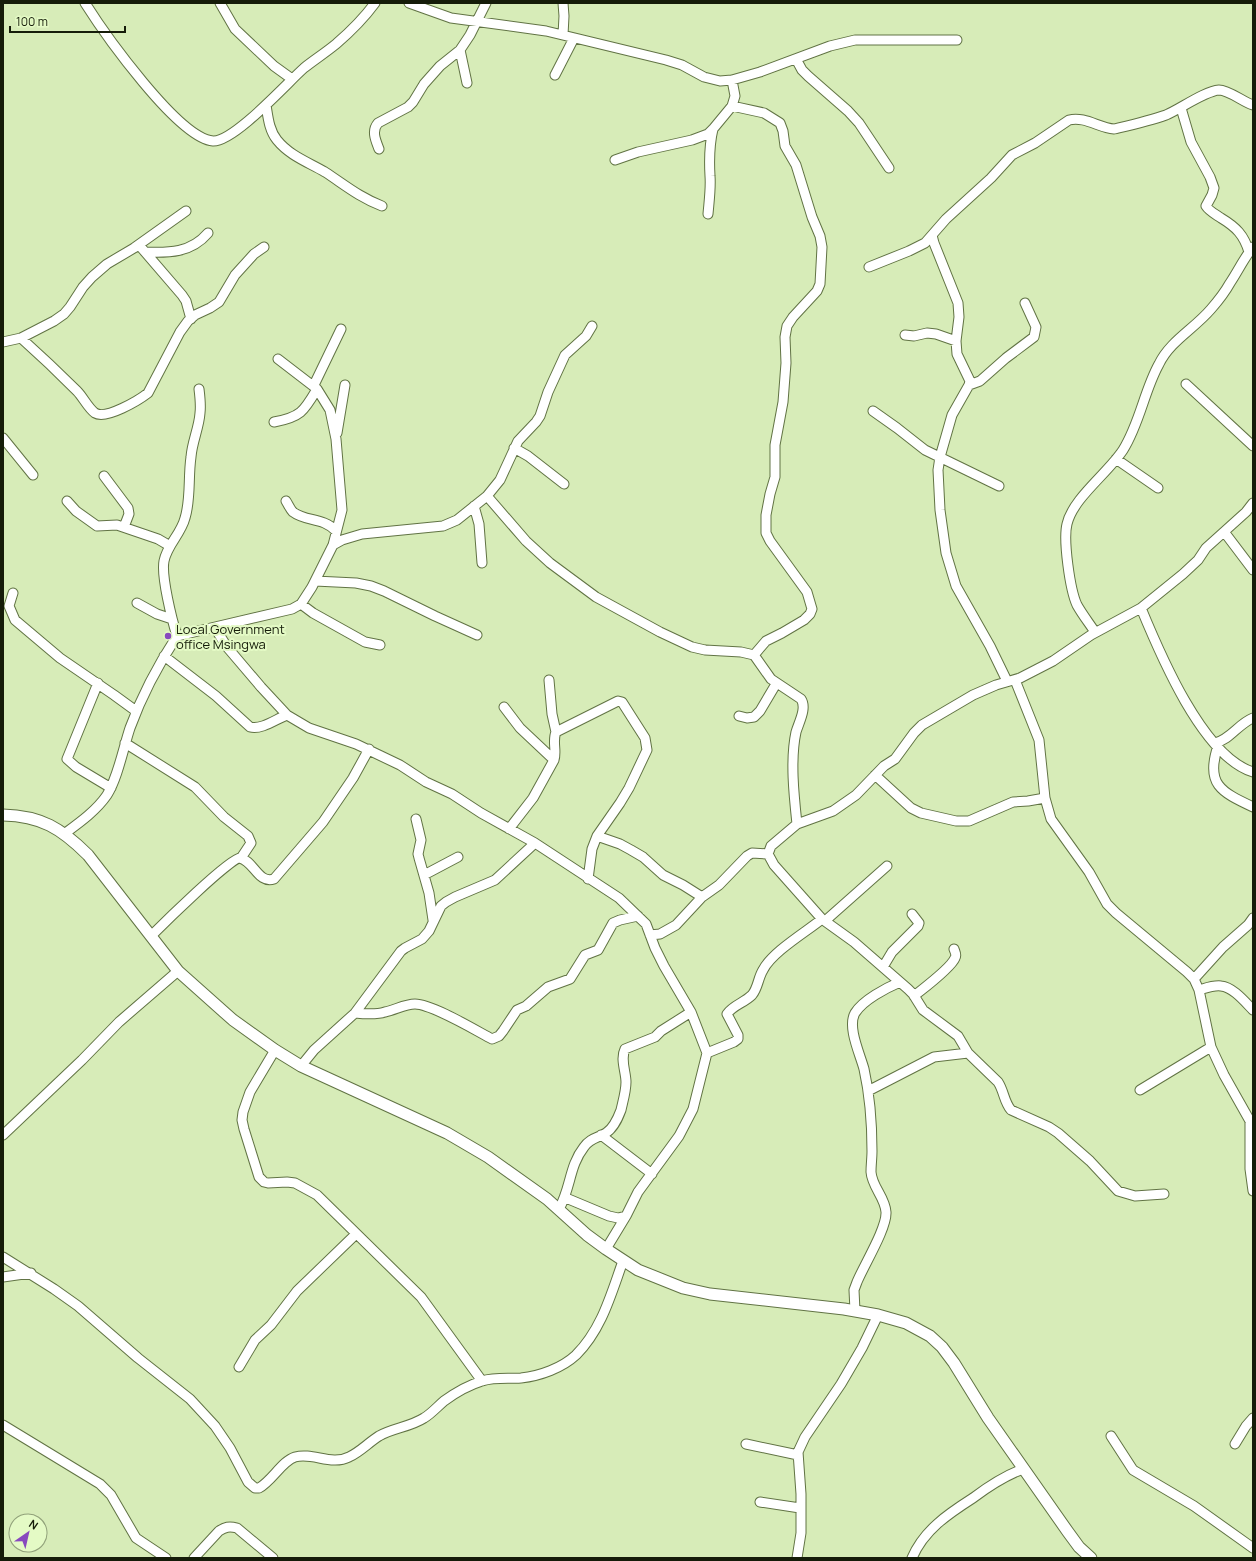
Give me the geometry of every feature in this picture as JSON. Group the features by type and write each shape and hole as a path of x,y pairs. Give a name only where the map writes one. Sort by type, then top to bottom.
{"street":[{"path":"85,3 107,38 136,74 185,126 196,134 214,141 225,138 266,105 304,68 345,36 375,3"},
{"path":"220,3 235,29 274,66 292,79"},
{"path":"409,3 451,18 546,31 675,63 714,80 720,81 732,80 830,46 855,40 957,40"},
{"path":"379,149 374,131 375,126 408,108 424,84 440,66 460,50 486,3"},
{"path":"563,3 563,35"},
{"path":"555,75 574,38"},
{"path":"460,50 467,83"},
{"path":"796,59 802,70 848,111 859,123 889,168"},
{"path":"615,160 638,152 692,140 708,134 714,129 732,106 735,96 732,80"},
{"path":"869,267 925,243 946,219 992,178 1012,155 1035,143 1069,120 1075,118 1109,129 1114,129 1165,115 1203,96 1220,90 1253,105"},
{"path":"266,105 272,131 286,150 293,156 326,173 346,188 365,199 382,206"},
{"path":"732,106 740,109 764,113 780,123 783,131 785,146 796,165 812,217 820,236 822,257 820,284 817,291 793,317 787,326 784,337 786,363 783,402 775,445 775,477 770,494 765,523 766,533 770,541 807,592 812,609 810,614 804,620 766,641 754,655"},
{"path":"1095,632 1076,604 1073,594 1067,553 1066,526 1069,516 1077,504 1116,460 1129,440 1159,362 1178,339 1210,311 1230,284 1251,250 1238,229 1211,212 1206,206 1214,188 1208,173 1191,142 1181,108"},
{"path":"708,214 711,177 709,162 710,144 714,129"},
{"path":"3,342 21,338 54,321 64,314 83,287 107,264 142,248 186,211"},
{"path":"142,248 164,253 196,245 208,233"},
{"path":"932,235 958,303 959,317 956,341 957,354 962,367 968,376 969,386"},
{"path":"21,338 77,391 95,413 103,415 124,408 141,399 148,393 180,332 195,315 219,302 235,275 254,254 264,247"},
{"path":"142,248 182,295 186,301 191,319"},
{"path":"1025,303 1036,327 1034,337 1006,358 980,381 969,386 952,415 940,457 938,470 940,510 949,565 959,591 1011,681 1039,740 1045,798 1051,819 1089,872 1107,904 1116,914 1194,979 1199,990 1211,1047 1224,1075 1250,1121 1250,1169 1253,1191"},
{"path":"333,545 342,540 362,534 442,526 457,520 487,496 500,480 518,441 540,416 548,392 565,355 586,336 592,326"},
{"path":"274,422 287,420 302,412 341,329"},
{"path":"905,335 914,336 927,333 936,334 956,341"},
{"path":"64,834 83,820 97,806 111,788 136,711 164,656 177,636 292,609 301,604 316,581 333,545 342,510 336,439 330,410 315,387 278,359"},
{"path":"1186,384 1253,446"},
{"path":"336,439 345,385"},
{"path":"177,636 164,578 163,562 170,546 179,534 185,519 191,457 200,414 199,389"},
{"path":"873,411 925,450 963,470 999,486"},
{"path":"3,438 33,475"},
{"path":"514,448 528,456 564,484"},
{"path":"1116,460 1158,488"},
{"path":"104,476 128,508 130,514 124,527"},
{"path":"487,496 526,541 550,563 596,596 660,632 692,647 705,650 741,652 754,655 765,672 776,684 792,692 804,703 796,733 795,750 794,771 797,824"},
{"path":"67,501 76,511 97,526 111,524 124,527 170,546"},
{"path":"286,501 293,512 326,522 336,531"},
{"path":"1164,1194 1135,1196 1118,1191 1090,1161 1058,1133 1049,1127 1011,1110 1007,1106 1002,1088 998,1082 968,1053 958,1036 923,1010 914,996 883,966 854,942 823,920 774,865 768,854 771,846 797,824 833,811 856,795 875,775 895,758 914,733 922,726 973,695 1011,681 1053,661 1095,632 1141,608 1198,560 1206,548 1246,512 1253,503"},
{"path":"474,506 479,524 482,563"},
{"path":"1224,533 1253,570"},
{"path":"316,581 356,583 371,586 477,635"},
{"path":"13,593 9,606 15,620 50,650 136,711"},
{"path":"137,603 157,614 172,619"},
{"path":"301,604 313,614 364,642 380,645"},
{"path":"1141,608 1168,669 1206,733 1238,765 1253,772"},
{"path":"215,628 227,647 261,687 287,714 309,728 369,749 400,765 426,782 452,794 535,843 619,898 646,924 664,966 691,1012 707,1053 693,1108 679,1136 638,1192 626,1216 606,1249"},
{"path":"164,656 216,696 250,727 260,727 287,714"},
{"path":"509,828 533,798 554,760 554,736 556,732 552,714 549,680"},
{"path":"98,683 67,759 76,767 111,788"},
{"path":"739,716 747,718 754,717 760,711 776,684"},
{"path":"556,732 620,701 624,704 645,738 647,750 644,758 620,804 597,836 592,849 588,879"},
{"path":"504,707 520,728 554,760"},
{"path":"1216,744 1253,718"},
{"path":"125,743 195,788 224,817 248,836 251,843 241,858 233,860 223,868 165,921 151,936"},
{"path":"1216,744 1213,770 1217,784 1230,795 1253,806"},
{"path":"241,858 264,879 269,881 274,880 323,822 353,778 369,749"},
{"path":"875,775 911,808 921,813 956,821 969,821 1012,802 1045,798"},
{"path":"3,814 33,818 42,821 72,839 88,855 178,970 234,1020 301,1066 447,1133 488,1157 512,1173 559,1209 622,1261 660,1280 683,1288 710,1294 855,1311 906,1323 918,1328 930,1336 942,1347 954,1363 988,1418 1023,1469 1072,1537 1091,1558"},
{"path":"416,819 421,840 418,854 432,906 433,921"},
{"path":"597,836 620,844 643,857 664,875 683,885 702,898"},
{"path":"301,1066 314,1050 355,1014 401,951 422,939 429,931 441,906 455,897 495,880 535,843"},
{"path":"650,935 660,934 676,925 702,898 719,885 746,856 752,853 768,854"},
{"path":"424,875 458,857"},
{"path":"707,1053 738,1039 738,1035 727,1014 730,1009 751,996 755,991 763,970 772,958 823,920 887,866"},
{"path":"883,966 892,952 918,926 919,923 912,914"},
{"path":"355,1014 384,1013 407,1004 416,1004 426,1006 492,1039 496,1038 503,1031 518,1009 526,1006 548,987 570,979 585,955 598,950 613,924 620,920 638,916"},
{"path":"1194,979 1223,947 1248,925 1253,918"},
{"path":"914,996 949,966 955,958 956,953 954,949"},
{"path":"3,1135 82,1060 114,1026 178,970"},
{"path":"855,1311 854,1290 885,1224 886,1211 883,1200 873,1181 871,1173 872,1152 868,1091 852,1025 854,1014 861,1006 878,993 900,982"},
{"path":"1199,990 1219,985 1224,986 1236,993 1253,1010"},
{"path":"559,1209 566,1198 572,1169 580,1153 590,1140 612,1128 621,1110 626,1083 625,1065 623,1059 623,1053 625,1050 655,1037 661,1031 691,1012"},
{"path":"1140,1090 1211,1047"},
{"path":"276,1050 250,1092 243,1112 242,1120 244,1129 259,1177 264,1182 268,1183 293,1182 313,1191 421,1297 482,1381"},
{"path":"868,1091 934,1057 968,1053"},
{"path":"601,1135 652,1174"},
{"path":"566,1198 609,1216 618,1218 626,1216"},
{"path":"239,1367 255,1340 271,1325 297,1291 356,1234"},
{"path":"3,1257 31,1273 78,1306 201,1409 230,1448 248,1482 255,1488 263,1486 294,1457 302,1456 330,1461 339,1461 348,1458 378,1437 411,1425 424,1418 454,1394 482,1381 499,1378 522,1378 539,1374 566,1363 575,1355 592,1334 603,1315 622,1261"},
{"path":"3,1277 31,1273"},
{"path":"797,1558 801,1533 801,1494 798,1455 805,1436 841,1384 872,1331 878,1316"},
{"path":"1235,1444 1246,1426 1253,1418"},
{"path":"3,1425 100,1484 110,1495 136,1538 166,1558"},
{"path":"1111,1436 1133,1470 1194,1506 1253,1548"},
{"path":"746,1444 798,1455"},
{"path":"912,1558 920,1544 938,1522 991,1484 1009,1474 1023,1469"},
{"path":"760,1502 800,1508"},
{"path":"194,1558 219,1531 230,1526 236,1528 273,1558"}],"place":[{"name":"Local Government office Msingwa","path":"168,636"}]}
